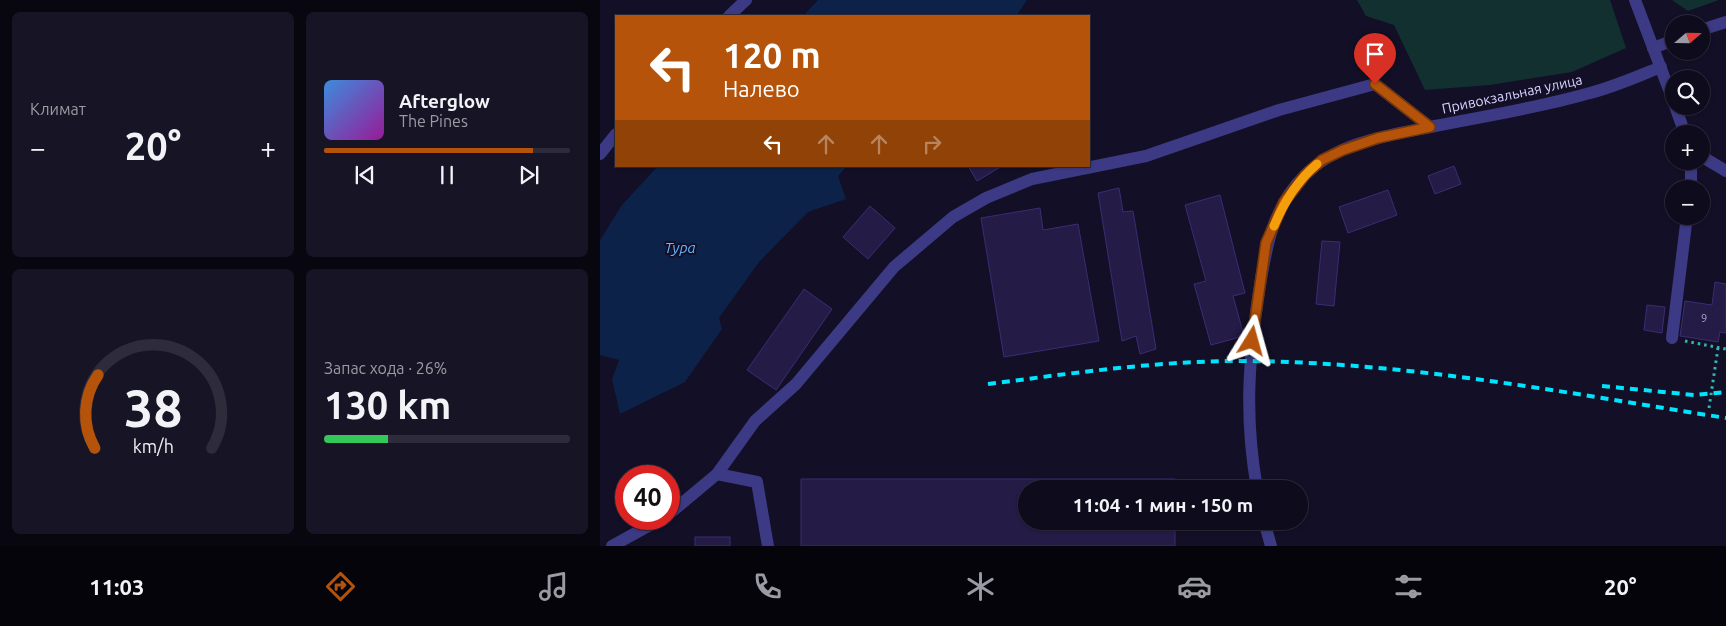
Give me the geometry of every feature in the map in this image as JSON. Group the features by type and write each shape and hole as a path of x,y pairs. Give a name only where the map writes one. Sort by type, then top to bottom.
{"street":[{"path":"730,15 746,0"},
{"path":"1635,0 1665,81"},
{"path":"1710,27 1726,22"},
{"path":"1653,48 1665,43"},
{"name":"Привокзальная улица","path":"1255,480 1250,451 1249,361 1266,243 1284,202 1305,175 1322,160 1343,150 1378,138 1587,94 1660,67"},
{"path":"680,505 717,474 755,421 796,384 894,267 953,217 986,198 1032,179 1146,156 1279,110 1375,84 1430,127"},
{"path":"600,154 615,135"},
{"path":"1710,161 1726,171"},
{"path":"1672,338 1686,225"},
{"path":"717,474 757,482 768,546"},
{"path":"612,546 641,530"},
{"path":"1267,530 1271,546"}],"path":[{"path":"1672,338 1726,349"},
{"path":"1709,408 1718,348"}],"green space":[{"path":"1357,0 1610,0 1626,48 1572,72 1490,85 1425,90 1394,25 1366,16"},
{"path":"1672,0 1719,0 1688,11"}],"water":[{"path":"818,0 1027,0 1017,15 804,15"},
{"name":"Тура","path":"657,167 846,167 838,176 846,199 808,212 759,262 719,318 722,329 685,382 620,414 612,379 619,360 600,355 600,240 622,205"}],"building":[{"path":"1454,166 1461,184 1435,194 1428,176"},
{"path":"969,167 1000,167 977,181"},
{"path":"1119,188 1123,212 1133,211 1156,349 1140,354 1136,336 1122,341 1098,193"},
{"path":"1388,190 1397,215 1348,233 1339,207"},
{"path":"1220,195 1245,293 1233,296 1244,336 1211,345 1194,284 1206,281 1185,205"},
{"path":"870,206 895,228 868,259 843,237"},
{"path":"1040,208 1043,230 1078,224 1099,341 1004,357 981,218"},
{"path":"1322,241 1340,242 1334,306 1316,304"},
{"path":"1715,282 1726,284 1726,333 1720,332 1718,342 1680,336 1685,301 1712,305"},
{"path":"804,289 832,309 776,390 747,370"},
{"path":"1647,305 1665,307 1662,333 1644,330"},
{"path":"801,479 1175,479 1018,480 1018,530 1175,530 1175,546 801,546"},
{"path":"695,537 730,537 730,546 695,546"}],"railway":[{"path":"988,384 1152,365 1218,361 1311,363 1430,373 1726,418"},
{"path":"1602,386 1694,395 1726,392"}],"slow traffic":[{"path":"1274,226 1284,202 1305,175 1317,164"}],"route":[{"path":"1252,341 1266,243 1284,202 1305,175 1322,160 1343,150 1378,138 1430,127 1375,84"}]}
